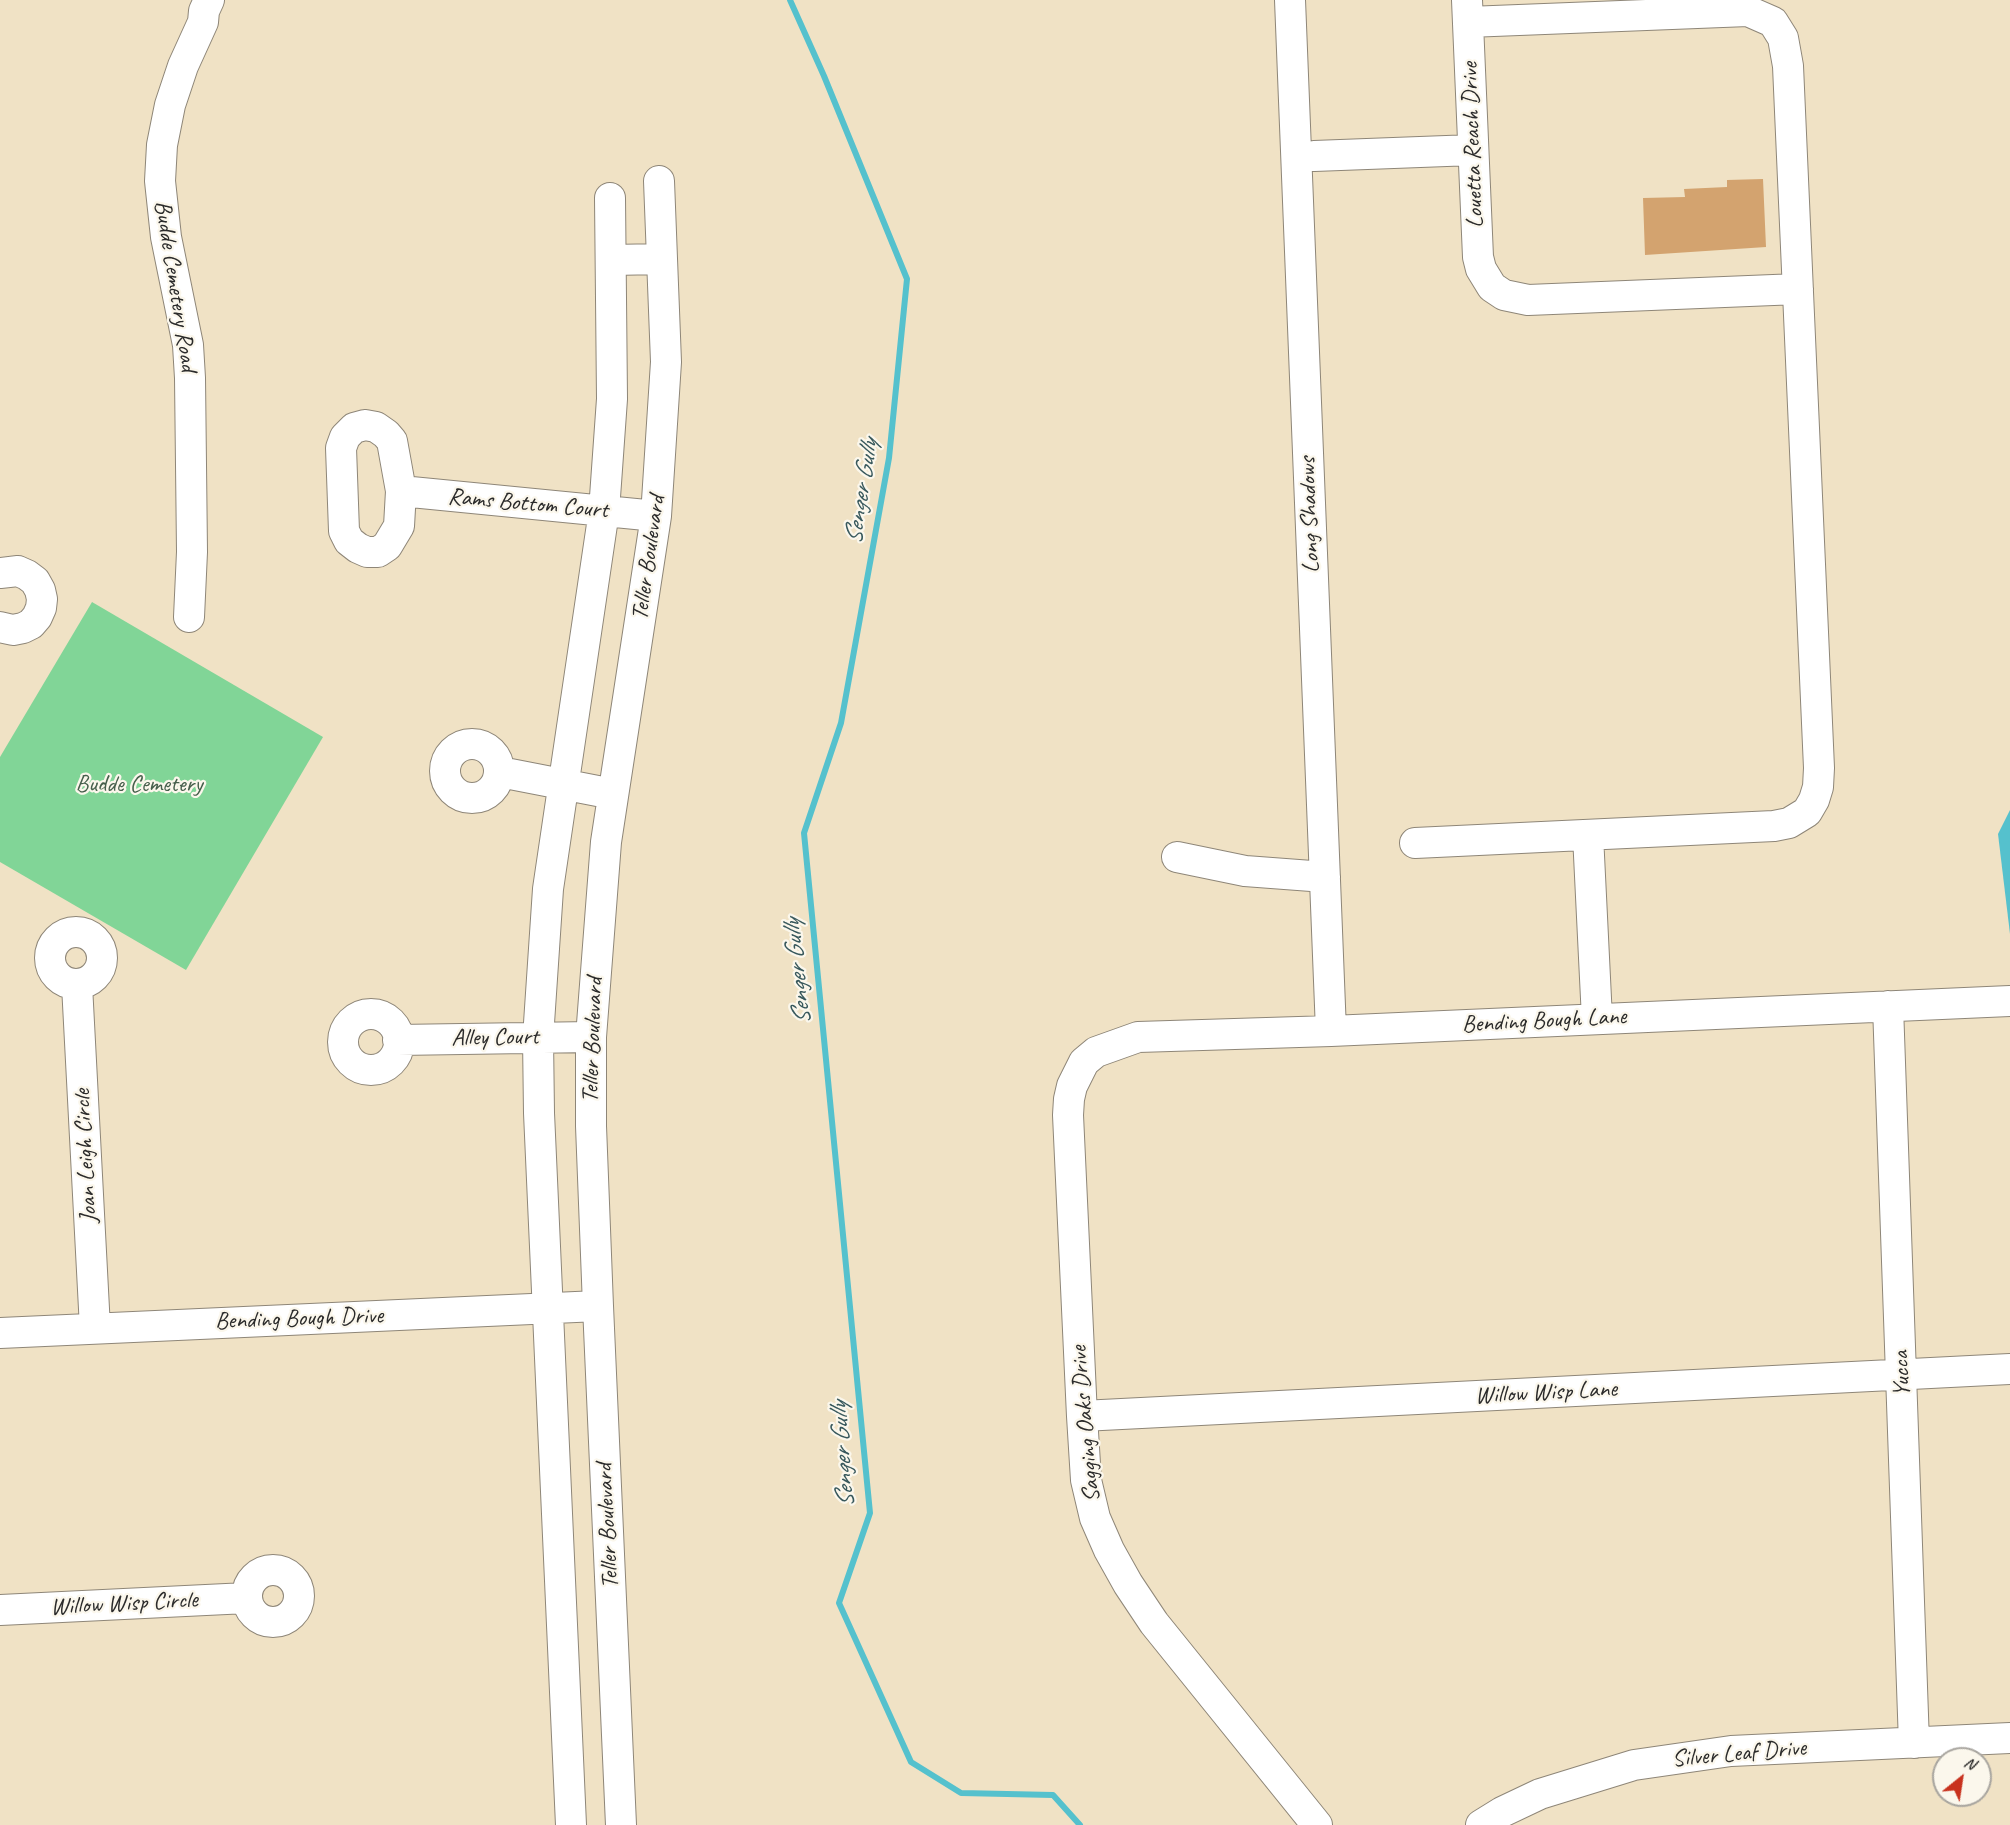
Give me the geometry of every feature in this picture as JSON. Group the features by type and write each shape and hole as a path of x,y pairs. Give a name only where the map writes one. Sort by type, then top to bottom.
{"street":[{"name":"Budde Cemetery Road","path":"189,617 192,552 188,345 166,237 160,181 162,145 170,105 183,66 203,22 204,11 209,0"},
{"name":"Long Shadows","path":"1290,0 1331,1031"},
{"path":"1415,843 1789,824 1800,819 1807,812 1818,787 1788,66 1783,38 1773,22 1748,11 1467,11"},
{"name":"Louetta Reach Drive","path":"1467,11 1478,256 1481,269 1492,287 1504,295 1528,300 1798,289"},
{"path":"1314,156 1473,150"},
{"name":"Teller Boulevard","path":"621,1825 591,1126 591,1037 606,842 656,516 666,362 659,181"},
{"path":"571,1825 547,1309 538,1038 548,889 604,511 612,399 610,198"},
{"path":"612,260 662,259"},
{"name":"Rams Bottom Court","path":"401,491 656,516"},
{"path":"0,573 18,571 27,575 35,581 42,599 37,617 30,624 13,630 0,627"},
{"path":"500,772 613,794"},
{"path":"1587,835 1597,1019"},
{"path":"1177,857 1245,871 1325,877"},
{"name":"Joan Leigh Circle","path":"77,985 95,1328"},
{"name":"Bending Bough Lane","path":"1084,1062 1096,1052 1138,1037 1331,1031 2010,1001"},
{"name":"Yucca","path":"1888,1006 1914,1743"},
{"name":"Alley Court","path":"398,1040 591,1037"},
{"name":"Sagging Oaks Drive","path":"1084,1062 1072,1086 1068,1115 1086,1480 1095,1518 1128,1584 1154,1623 1317,1825"},
{"name":"Bending Bough Drive","path":"0,1333 598,1306"},
{"name":"Willow Wisp Lane","path":"1082,1416 2010,1369"},
{"name":"Willow Wisp Circle","path":"0,1610 247,1598"},
{"name":"Silver Leaf Drive","path":"1481,1825 1540,1794 1634,1765 1731,1751 2010,1738"}],"green space":[{"name":"Budde Cemetery","path":"92,602 323,737 186,970 0,862 0,757"}],"water":[{"path":"2010,810 2010,934 1998,834"}],"building":[{"path":"1763,179 1766,247 1645,255 1643,198 1685,197 1684,189 1727,187 1727,180"}],"waterway":[{"name":"Senger Gully","path":"790,0 824,76 907,279 889,458 841,723 804,833 870,1513 839,1603 911,1762 961,1793 1053,1795 1080,1825"}]}
